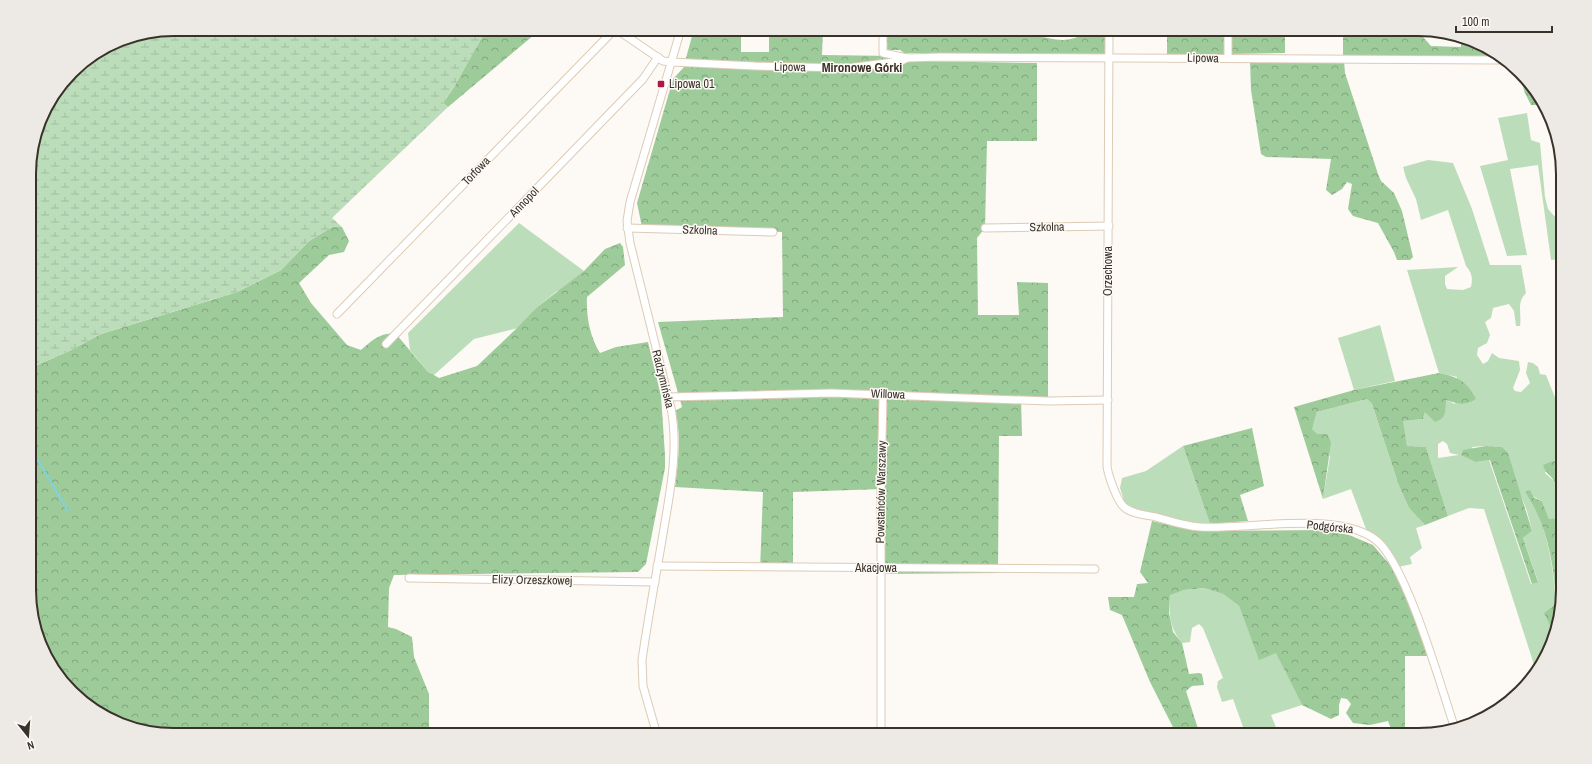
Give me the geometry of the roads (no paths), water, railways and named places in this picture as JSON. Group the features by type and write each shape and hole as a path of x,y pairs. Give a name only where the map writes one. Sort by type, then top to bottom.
{"street":[{"name":"Torfowa","path":"338,314 609,36"},
{"name":"Lipowa","path":"626,36 663,60 672,62 848,68 901,61 907,58"},
{"name":"Radzymińska","path":"655,728 645,697 642,676 642,660 671,487 675,454 675,432 668,397 627,228 630,202 679,36"},
{"name":"Lipowa","path":"883,36 883,53 907,58 1109,57 1494,60"},
{"name":"Orzechowa","path":"1109,36 1107,466 1108,473 1122,504 1126,508"},
{"path":"1228,36 1228,58"},
{"name":"Annopol","path":"386,344 643,79 658,57"},
{"name":"Szkolna","path":"985,228 1109,226"},
{"name":"Szkolna","path":"627,228 773,232"},
{"name":"Willowa","path":"668,397 831,393 1048,401 1108,400"},
{"name":"Powstańców Warszawy","path":"881,728 883,394"},
{"name":"Podgórska","path":"1126,508 1137,513 1197,527 1322,524 1350,527 1365,533 1377,541 1388,553 1405,588 1429,651 1453,723"},
{"name":"Akacjowa","path":"657,566 1095,569"},
{"name":"Elizy Orzeszkowej","path":"409,578 655,582"}],"waterway":[{"path":"36,457 68,511"}],"place":[{"name":"Lipowa 01","path":"661,84"}],"district":[{"name":"Mironowe Górki","path":"862,67"}]}
